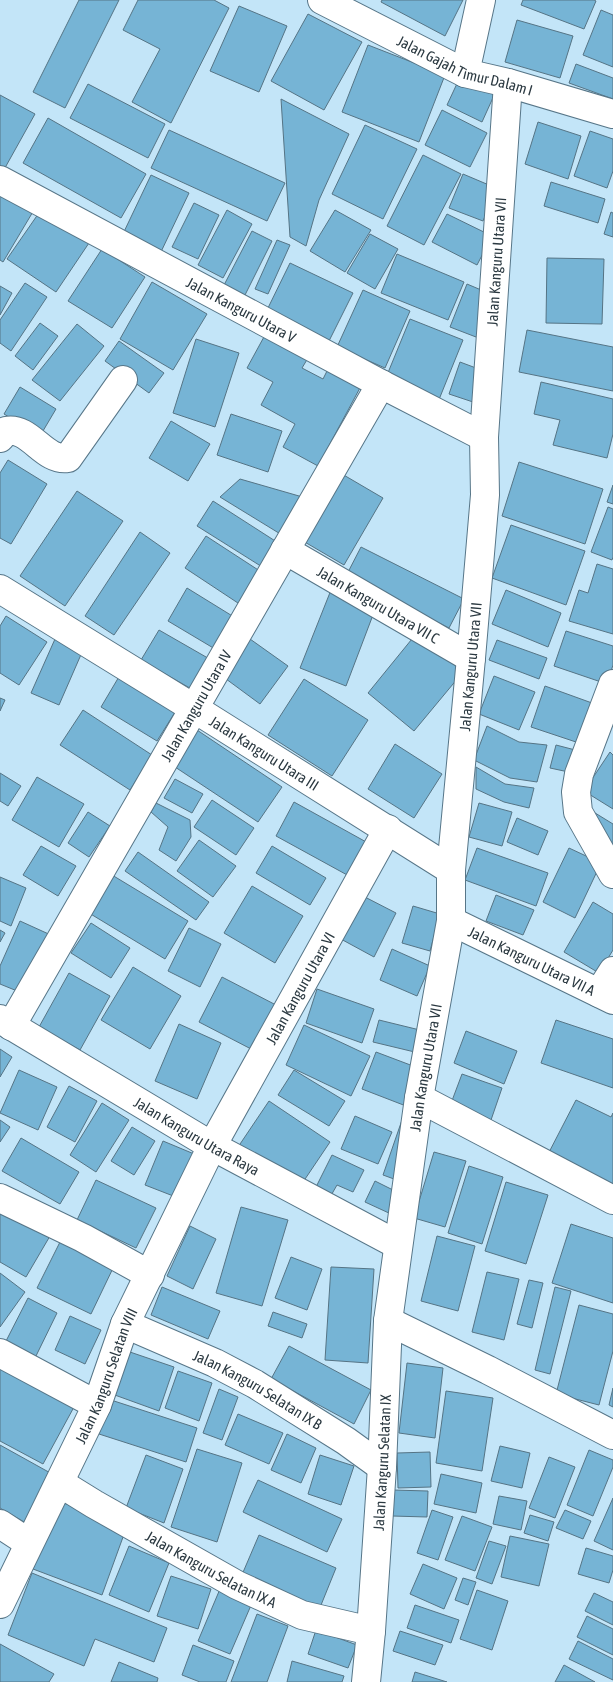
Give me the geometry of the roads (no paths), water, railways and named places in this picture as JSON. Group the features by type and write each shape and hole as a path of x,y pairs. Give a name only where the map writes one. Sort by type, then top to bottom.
{"street":[{"name":"Jalan Gajah Timur Dalam I","path":"322,0 465,73 508,83 613,114"},
{"path":"465,73 481,0"},
{"name":"Jalan Kanguru Utara VII","path":"398,1244 419,1098 451,921 451,870 484,495 484,437 508,83"},
{"name":"Jalan Kanguru Utara V","path":"0,180 380,384 484,437"},
{"path":"0,438 6,431 16,430 57,458 68,458 122,380"},
{"name":"Jalan Kanguru Utara IV","path":"5,1022 194,708 380,384"},
{"name":"Jalan Kanguru Utara VII C","path":"285,550 471,658"},
{"name":"Jalan Kanguru Utara III","path":"0,589 194,708 451,870"},
{"path":"613,684 579,774 576,792 578,812 613,874"},
{"name":"Jalan Kanguru Utara VI","path":"212,1146 388,829"},
{"name":"Jalan Kanguru Utara VII A","path":"451,921 608,988"},
{"name":"Jalan Kanguru Utara Raya","path":"5,1022 212,1146 398,1244"},
{"path":"419,1098 613,1200"},
{"name":"Jalan Kanguru Selatan VIII","path":"0,1604 97,1405 126,1324 212,1146"},
{"path":"0,1198 83,1238 150,1275"},
{"name":"Jalan Kanguru Selatan IX","path":"366,1682 382,1466 388,1321 398,1244"},
{"path":"388,1321 613,1435"},
{"name":"Jalan Kanguru Selatan IX B","path":"126,1324 215,1363 255,1384 382,1466"},
{"path":"0,1353 97,1405"},
{"name":"Jalan Kanguru Selatan IX A","path":"60,1483 237,1585 302,1615 371,1631"},
{"path":"0,1524 29,1543"}]}
